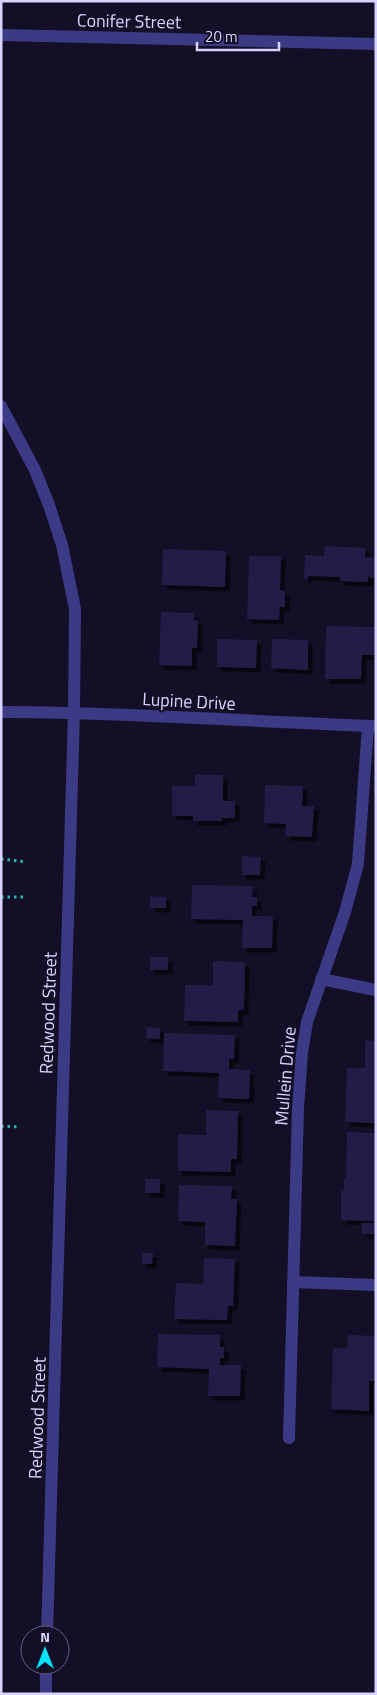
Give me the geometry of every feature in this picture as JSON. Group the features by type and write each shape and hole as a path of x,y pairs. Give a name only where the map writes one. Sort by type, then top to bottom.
{"street":[{"name":"Conifer Street","path":"1,35 376,44"},
{"name":"Redwood Street","path":"1,406 35,470 50,505 62,545 75,609 74,712 48,1625"},
{"name":"Lupine Drive","path":"1,712 74,712 288,724 372,726"},
{"name":"Mullein Drive","path":"288,1438 298,1108 302,1053 307,1022 345,912 358,864 372,726"},
{"path":"321,979 376,990"},
{"path":"293,1282 376,1285"},
{"path":"46,1675 46,1694"}],"path":[{"path":"1,859 27,862"},
{"path":"1,897 26,897"},
{"path":"1,1126 19,1127"}],"building":[{"path":"325,546 365,548 365,557 376,558 376,578 368,577 368,582 340,581 340,577 308,576 307,579 304,579 305,555 324,556"},
{"path":"163,549 226,551 225,587 162,585"},
{"path":"249,556 281,556 280,590 285,591 285,607 280,607 279,620 247,619"},
{"path":"161,612 194,613 194,620 198,620 197,648 192,648 192,666 159,665"},
{"path":"326,626 376,627 376,655 362,655 361,679 325,679"},
{"path":"217,639 257,640 256,668 217,667"},
{"path":"272,639 308,640 308,670 271,668"},
{"path":"195,775 223,775 223,801 235,801 235,818 222,818 222,821 193,821 193,816 172,816 172,786 195,786"},
{"path":"265,785 303,786 302,806 314,806 312,837 285,836 286,824 264,823"},
{"path":"242,856 261,857 260,875 242,875"},
{"path":"192,885 253,886 252,897 257,897 257,906 252,906 252,916 273,916 272,948 242,948 243,920 191,919"},
{"path":"150,896 166,897 166,908 150,908"},
{"path":"150,957 168,957 168,970 150,970"},
{"path":"213,961 245,962 244,1010 238,1010 238,1022 184,1021 185,985 213,985"},
{"path":"147,1027 160,1028 160,1039 146,1038"},
{"path":"164,1033 235,1035 234,1059 229,1059 229,1069 250,1070 249,1099 218,1098 219,1073 163,1071"},
{"path":"365,1040 376,1041 376,1123 345,1122 347,1068 365,1068"},
{"path":"206,1110 238,1111 237,1159 231,1159 231,1172 178,1171 178,1134 206,1135"},
{"path":"347,1132 376,1133 376,1221 341,1220 341,1191 344,1191 344,1178 346,1178"},
{"path":"145,1179 160,1179 160,1193 145,1193"},
{"path":"179,1185 232,1186 231,1199 237,1199 235,1246 205,1245 205,1222 178,1221"},
{"path":"362,1223 376,1223 376,1234 362,1234"},
{"path":"142,1253 153,1253 152,1264 142,1264"},
{"path":"204,1258 235,1259 233,1306 228,1306 227,1320 174,1319 176,1283 203,1284"},
{"path":"158,1334 220,1335 220,1347 224,1347 224,1358 220,1358 220,1365 241,1365 240,1396 208,1396 209,1369 157,1367"},
{"path":"348,1335 376,1336 376,1381 369,1381 369,1411 331,1409 333,1348 347,1348"}]}
